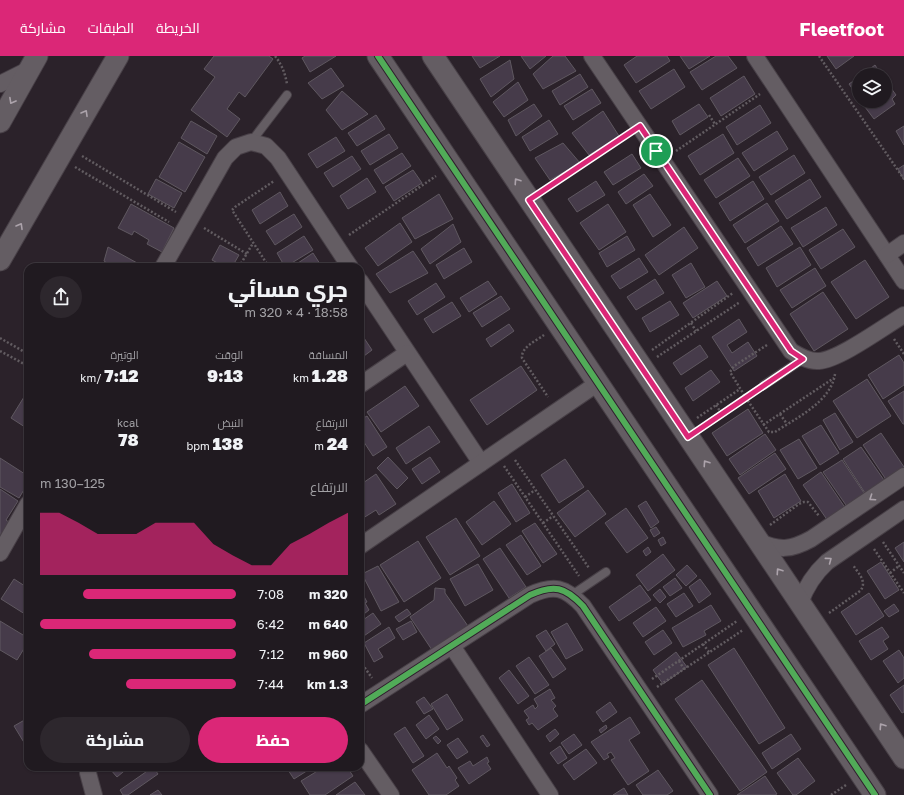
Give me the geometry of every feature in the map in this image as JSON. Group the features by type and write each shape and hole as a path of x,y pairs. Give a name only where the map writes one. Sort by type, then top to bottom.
{"street":[{"path":"0,260 118,56"},
{"path":"378,56 875,795"},
{"path":"433,56 904,758"},
{"path":"592,56 791,351 803,359 819,362 834,358 904,315"},
{"path":"755,56 904,281"},
{"path":"0,84 34,62"},
{"path":"0,122 34,62"},
{"path":"165,263 225,158 236,146 251,142 266,146 278,158 347,263"},
{"path":"887,255 904,243"},
{"path":"364,287 481,463"},
{"path":"364,382 407,353"},
{"path":"364,543 598,383"},
{"path":"756,538 771,547 785,548 799,546 904,476"},
{"path":"800,603 807,585 818,570 843,550 904,509"},
{"path":"0,553 24,511"},
{"path":"364,703 530,595 544,589 559,589 572,595 583,606 705,793"},
{"path":"452,646 550,795"},
{"path":"364,756 391,795"},
{"path":"88,771 94,795"}],"lane":[{"path":"251,142 287,95"},
{"path":"764,386 803,359"},
{"path":"572,595 606,572"}],"path":[{"path":"275,56 281,63 286,73 288,84 287,95"},
{"path":"819,56 904,179"},
{"path":"663,160 774,85"},
{"path":"709,115 715,124"},
{"path":"529,200 640,126"},
{"path":"62,152 186,225"},
{"path":"62,152 186,225 247,254"},
{"path":"336,245 451,165"},
{"path":"266,263 232,210 287,172"},
{"path":"241,263 253,243"},
{"path":"639,364 691,323 750,289"},
{"path":"639,364 696,331 750,289"},
{"path":"691,323 696,331"},
{"path":"557,411 522,358 522,354 524,349 559,325"},
{"path":"0,338 24,352"},
{"path":"0,351 24,364"},
{"path":"763,425 834,378"},
{"path":"686,433 722,414 764,386"},
{"path":"686,433 716,405 740,389"},
{"path":"716,405 722,414"},
{"path":"780,414 786,424"},
{"path":"500,450 535,490 596,579"},
{"path":"500,450 525,497 586,586"},
{"path":"525,497 535,490"},
{"path":"756,538 799,504 804,502 808,502 811,505 827,528"},
{"path":"543,523 553,516"},
{"path":"870,532 904,574"},
{"path":"870,532 890,573 904,593"},
{"path":"813,623 860,591 863,587 863,580 843,550"},
{"path":"890,573 899,566"},
{"path":"641,693 679,661 703,644 754,616"},
{"path":"641,693 684,669 709,652 754,616"},
{"path":"703,644 709,652"},
{"path":"679,661 684,669"},
{"path":"364,667 381,692"}],"building":[{"path":"214,56 269,56 273,59 245,97 239,92 227,109 240,119 227,137 191,110 215,77 204,69"},
{"path":"305,56 336,56 310,72 302,58"},
{"path":"472,56 500,56 480,68"},
{"path":"521,56 546,56 530,69"},
{"path":"553,56 565,56 576,71 543,89 533,74"},
{"path":"637,56 667,56 670,61 636,83 624,65"},
{"path":"680,56 710,56 689,69"},
{"path":"716,56 728,56 737,68 702,90 690,72"},
{"path":"827,56 854,56 836,69"},
{"path":"510,60 514,79 491,97 480,79"},
{"path":"331,68 344,86 322,99 308,83"},
{"path":"674,69 685,87 651,109 639,91"},
{"path":"580,74 588,87 560,105 552,91"},
{"path":"744,76 755,94 721,116 710,98"},
{"path":"518,82 528,100 504,117 493,102"},
{"path":"592,89 601,103 573,120 564,106"},
{"path":"892,89 896,95 892,99"},
{"path":"342,91 368,114 342,130 326,110"},
{"path":"892,99 895,104 892,106"},
{"path":"534,104 542,116 516,136 508,120"},
{"path":"699,104 708,117 680,135 672,121"},
{"path":"760,105 771,123 737,145 726,127"},
{"path":"866,108 889,108 874,119"},
{"path":"603,111 619,136 589,155 572,133"},
{"path":"376,115 385,129 357,146 348,133"},
{"path":"549,120 558,134 530,151 522,137"},
{"path":"191,121 217,136 207,154 181,138"},
{"path":"904,126 904,145 896,131"},
{"path":"777,131 788,149 754,171 742,153"},
{"path":"389,134 398,148 370,165 361,151"},
{"path":"723,134 734,153 700,175 688,156"},
{"path":"336,137 345,151 317,168 308,154"},
{"path":"179,142 205,157 185,192 159,177"},
{"path":"563,143 580,163 550,180 535,158"},
{"path":"402,153 411,166 383,184 374,170"},
{"path":"632,154 641,168 613,185 604,172"},
{"path":"794,155 805,173 771,195 759,177"},
{"path":"352,156 361,169 333,187 324,173"},
{"path":"738,158 750,176 716,198 704,180"},
{"path":"904,165 904,180 898,169"},
{"path":"413,170 422,183 394,201 385,187"},
{"path":"644,174 653,186 626,204 618,192"},
{"path":"367,178 376,192 348,209 340,196"},
{"path":"156,179 182,193 174,208 148,194"},
{"path":"810,179 821,197 787,219 775,201"},
{"path":"596,181 605,195 577,212 568,199"},
{"path":"753,181 764,199 730,221 719,203"},
{"path":"280,192 288,206 260,224 252,210"},
{"path":"439,194 453,219 415,239 402,218"},
{"path":"650,194 671,225 653,237 633,205"},
{"path":"767,203 779,221 745,243 733,225"},
{"path":"131,204 174,228 162,252 147,244 149,240 134,231 132,235 118,228"},
{"path":"608,204 626,232 599,250 580,223"},
{"path":"826,207 837,225 803,247 791,228"},
{"path":"294,214 302,227 275,245 266,231"},
{"path":"400,223 412,242 378,266 365,248"},
{"path":"453,224 461,242 430,264 421,249"},
{"path":"781,226 793,244 758,266 747,248"},
{"path":"684,227 698,248 659,275 645,255"},
{"path":"843,229 855,247 821,269 809,250"},
{"path":"304,236 313,250 292,263 283,263 277,253"},
{"path":"627,236 635,250 607,267 599,253"},
{"path":"220,245 239,255 234,263 218,263 212,260"},
{"path":"108,247 137,263 107,263 104,261"},
{"path":"800,247 811,265 777,287 766,268"},
{"path":"464,248 472,262 444,279 436,265"},
{"path":"413,251 428,273 390,293 376,274"},
{"path":"313,253 319,263 298,263"},
{"path":"639,258 648,272 620,289 611,276"},
{"path":"865,260 889,297 856,319 831,282"},
{"path":"691,263 705,287 686,298 672,275"},
{"path":"815,268 826,286 792,308 780,290"},
{"path":"655,279 664,293 636,310 627,297"},
{"path":"488,281 497,294 469,312 460,298"},
{"path":"717,281 727,296 693,318 683,303"},
{"path":"436,283 445,297 417,315 408,301"},
{"path":"823,292 848,329 814,351 790,314"},
{"path":"501,296 510,309 482,327 473,313"},
{"path":"670,301 679,315 650,332 642,318"},
{"path":"452,302 461,316 433,333 424,319"},
{"path":"739,319 747,332 727,345 732,353 748,342 757,356 734,371 712,337"},
{"path":"509,324 514,331 491,347 486,339"},
{"path":"364,338 372,350 364,356"},
{"path":"700,345 708,357 681,375 673,363"},
{"path":"899,355 904,363 904,385 883,399 868,375"},
{"path":"521,366 537,390 487,425 470,400"},
{"path":"711,370 720,382 693,401 685,388"},
{"path":"867,379 891,416 857,438 833,401"},
{"path":"405,386 419,406 381,432 367,412"},
{"path":"904,391 904,424 903,424 888,401"},
{"path":"24,397 24,426 11,418"},
{"path":"748,409 763,433 727,456 712,433"},
{"path":"835,413 853,442 840,450 823,420"},
{"path":"367,416 387,447 373,456 364,442 364,418"},
{"path":"821,425 839,453 820,465 802,436"},
{"path":"429,426 440,442 406,464 396,448"},
{"path":"881,433 904,467 904,470 887,481 863,445"},
{"path":"765,434 776,450 740,475 729,459"},
{"path":"799,439 817,468 798,479 780,450"},
{"path":"861,447 886,483 867,496 843,459"},
{"path":"775,453 786,469 749,494 738,478"},
{"path":"388,457 408,478 397,489 377,468"},
{"path":"430,457 440,472 422,484 412,469"},
{"path":"0,458 24,473 24,490 19,498 0,487"},
{"path":"565,459 584,487 559,503 541,475"},
{"path":"842,460 866,496 848,508 823,472"},
{"path":"821,472 846,509 828,521 803,485"},
{"path":"376,474 396,504 379,515 376,510 364,518 364,482"},
{"path":"785,474 801,501 774,518 758,491"},
{"path":"512,484 530,513 516,522 498,493"},
{"path":"0,489 18,501 6,520 10,523 0,538"},
{"path":"588,490 606,514 575,537 557,513"},
{"path":"494,501 511,524 482,545 466,522"},
{"path":"646,501 659,522 651,528 638,506"},
{"path":"626,508 648,538 627,553 605,523"},
{"path":"456,518 480,556 450,575 426,537"},
{"path":"535,523 557,554 543,563 522,531"},
{"path":"656,527 660,533 654,537 650,530"},
{"path":"521,535 541,566 527,575 506,545"},
{"path":"663,537 666,543 661,546 658,540"},
{"path":"418,541 441,578 404,602 380,565"},
{"path":"904,542 904,562 895,548"},
{"path":"648,547 651,552 646,556 643,551"},
{"path":"500,548 526,587 509,598 483,559"},
{"path":"663,554 675,570 648,591 636,575"},
{"path":"881,562 899,590 885,599 867,571"},
{"path":"478,564 493,590 465,606 450,579"},
{"path":"687,565 697,576 686,586 676,575"},
{"path":"378,566 399,602 381,611 364,578 364,573"},
{"path":"675,578 682,588 670,596 663,587"},
{"path":"14,579 24,585 24,613 1,599"},
{"path":"700,579 711,594 699,603 689,587"},
{"path":"640,585 651,600 619,621 609,607"},
{"path":"435,588 445,589 445,593 470,629 434,653 410,617 434,600"},
{"path":"660,589 666,597 660,603 653,595"},
{"path":"684,593 693,606 676,617 667,604"},
{"path":"869,593 884,616 856,635 841,612"},
{"path":"364,596 367,602 365,603 369,610 364,614"},
{"path":"894,604 899,611 889,617 884,611"},
{"path":"711,605 721,621 704,631 706,635 683,647 672,628"},
{"path":"656,607 666,621 643,637 633,623"},
{"path":"407,609 411,614 399,622 395,617"},
{"path":"373,613 381,624 364,636 364,619"},
{"path":"0,621 24,636 24,649 17,660 0,650"},
{"path":"411,621 417,632 403,640 396,629"},
{"path":"567,623 583,650 566,659 551,632"},
{"path":"389,627 395,638 378,649 383,657 374,662 364,643"},
{"path":"882,627 889,637 883,641 888,649 871,660 859,641"},
{"path":"546,630 555,644 546,651 536,636"},
{"path":"663,630 672,643 654,655 645,642"},
{"path":"551,648 566,669 553,678 539,656"},
{"path":"734,648 785,728 759,744 708,665"},
{"path":"899,650 904,658 904,678 898,683 883,661"},
{"path":"676,652 687,667 663,684 653,670"},
{"path":"529,657 549,685 535,694 516,666"},
{"path":"509,670 529,696 518,704 499,678"},
{"path":"702,680 767,772 740,791 675,699"},
{"path":"904,685 904,712 902,713 890,695"},
{"path":"550,689 555,698 551,700 556,706 553,709 558,716 538,730 532,723 529,725 526,720 529,718 524,711 533,705 535,709 538,706 534,699"},
{"path":"447,694 463,720 447,730 431,704"},
{"path":"424,697 433,709 424,714 416,702"},
{"path":"610,702 617,712 603,722 596,712"},
{"path":"429,715 439,729 426,739 416,725"},
{"path":"630,717 640,733 629,740 649,771 628,785 611,760 615,758 611,752 607,754 609,757 604,760 591,742"},
{"path":"24,720 24,742 14,726"},
{"path":"606,725 607,728 601,733 599,730"},
{"path":"405,727 424,756 413,763 394,734"},
{"path":"555,729 559,734 550,742 546,736"},
{"path":"574,734 582,745 569,754 561,743"},
{"path":"791,734 801,749 772,769 762,753"},
{"path":"483,735 490,745 487,747 480,737"},
{"path":"436,736 441,741 438,744 433,738"},
{"path":"458,738 468,752 457,759 447,745"},
{"path":"560,746 567,758 558,764 550,753"},
{"path":"586,749 597,763 574,780 563,765"},
{"path":"437,753 447,768 449,766 457,778 455,780 459,786 446,795 429,795 412,770"},
{"path":"487,757 489,762 487,763 491,769 469,784 458,768 470,761 473,766"},
{"path":"798,758 815,781 796,795 793,795 777,773"},
{"path":"658,770 673,791 667,795 643,795 636,785"},
{"path":"112,771 124,771 117,777"},
{"path":"147,771 156,771 158,774 128,795 123,795 120,790"},
{"path":"289,771 307,771 294,779"},
{"path":"317,771 350,771 353,776 325,795 310,795 301,781"},
{"path":"765,776 777,794 737,795"},
{"path":"355,782 365,795 336,795"},
{"path":"624,788 628,795 613,795"},
{"path":"158,790 162,795 150,795"}],"cycle path":[{"path":"378,56 875,795"},
{"path":"364,702 530,595 546,589 559,589 565,591 583,606 710,795"}],"route":[{"path":"640,126 656,151 791,351 803,359 688,437 529,200 640,126"}]}
